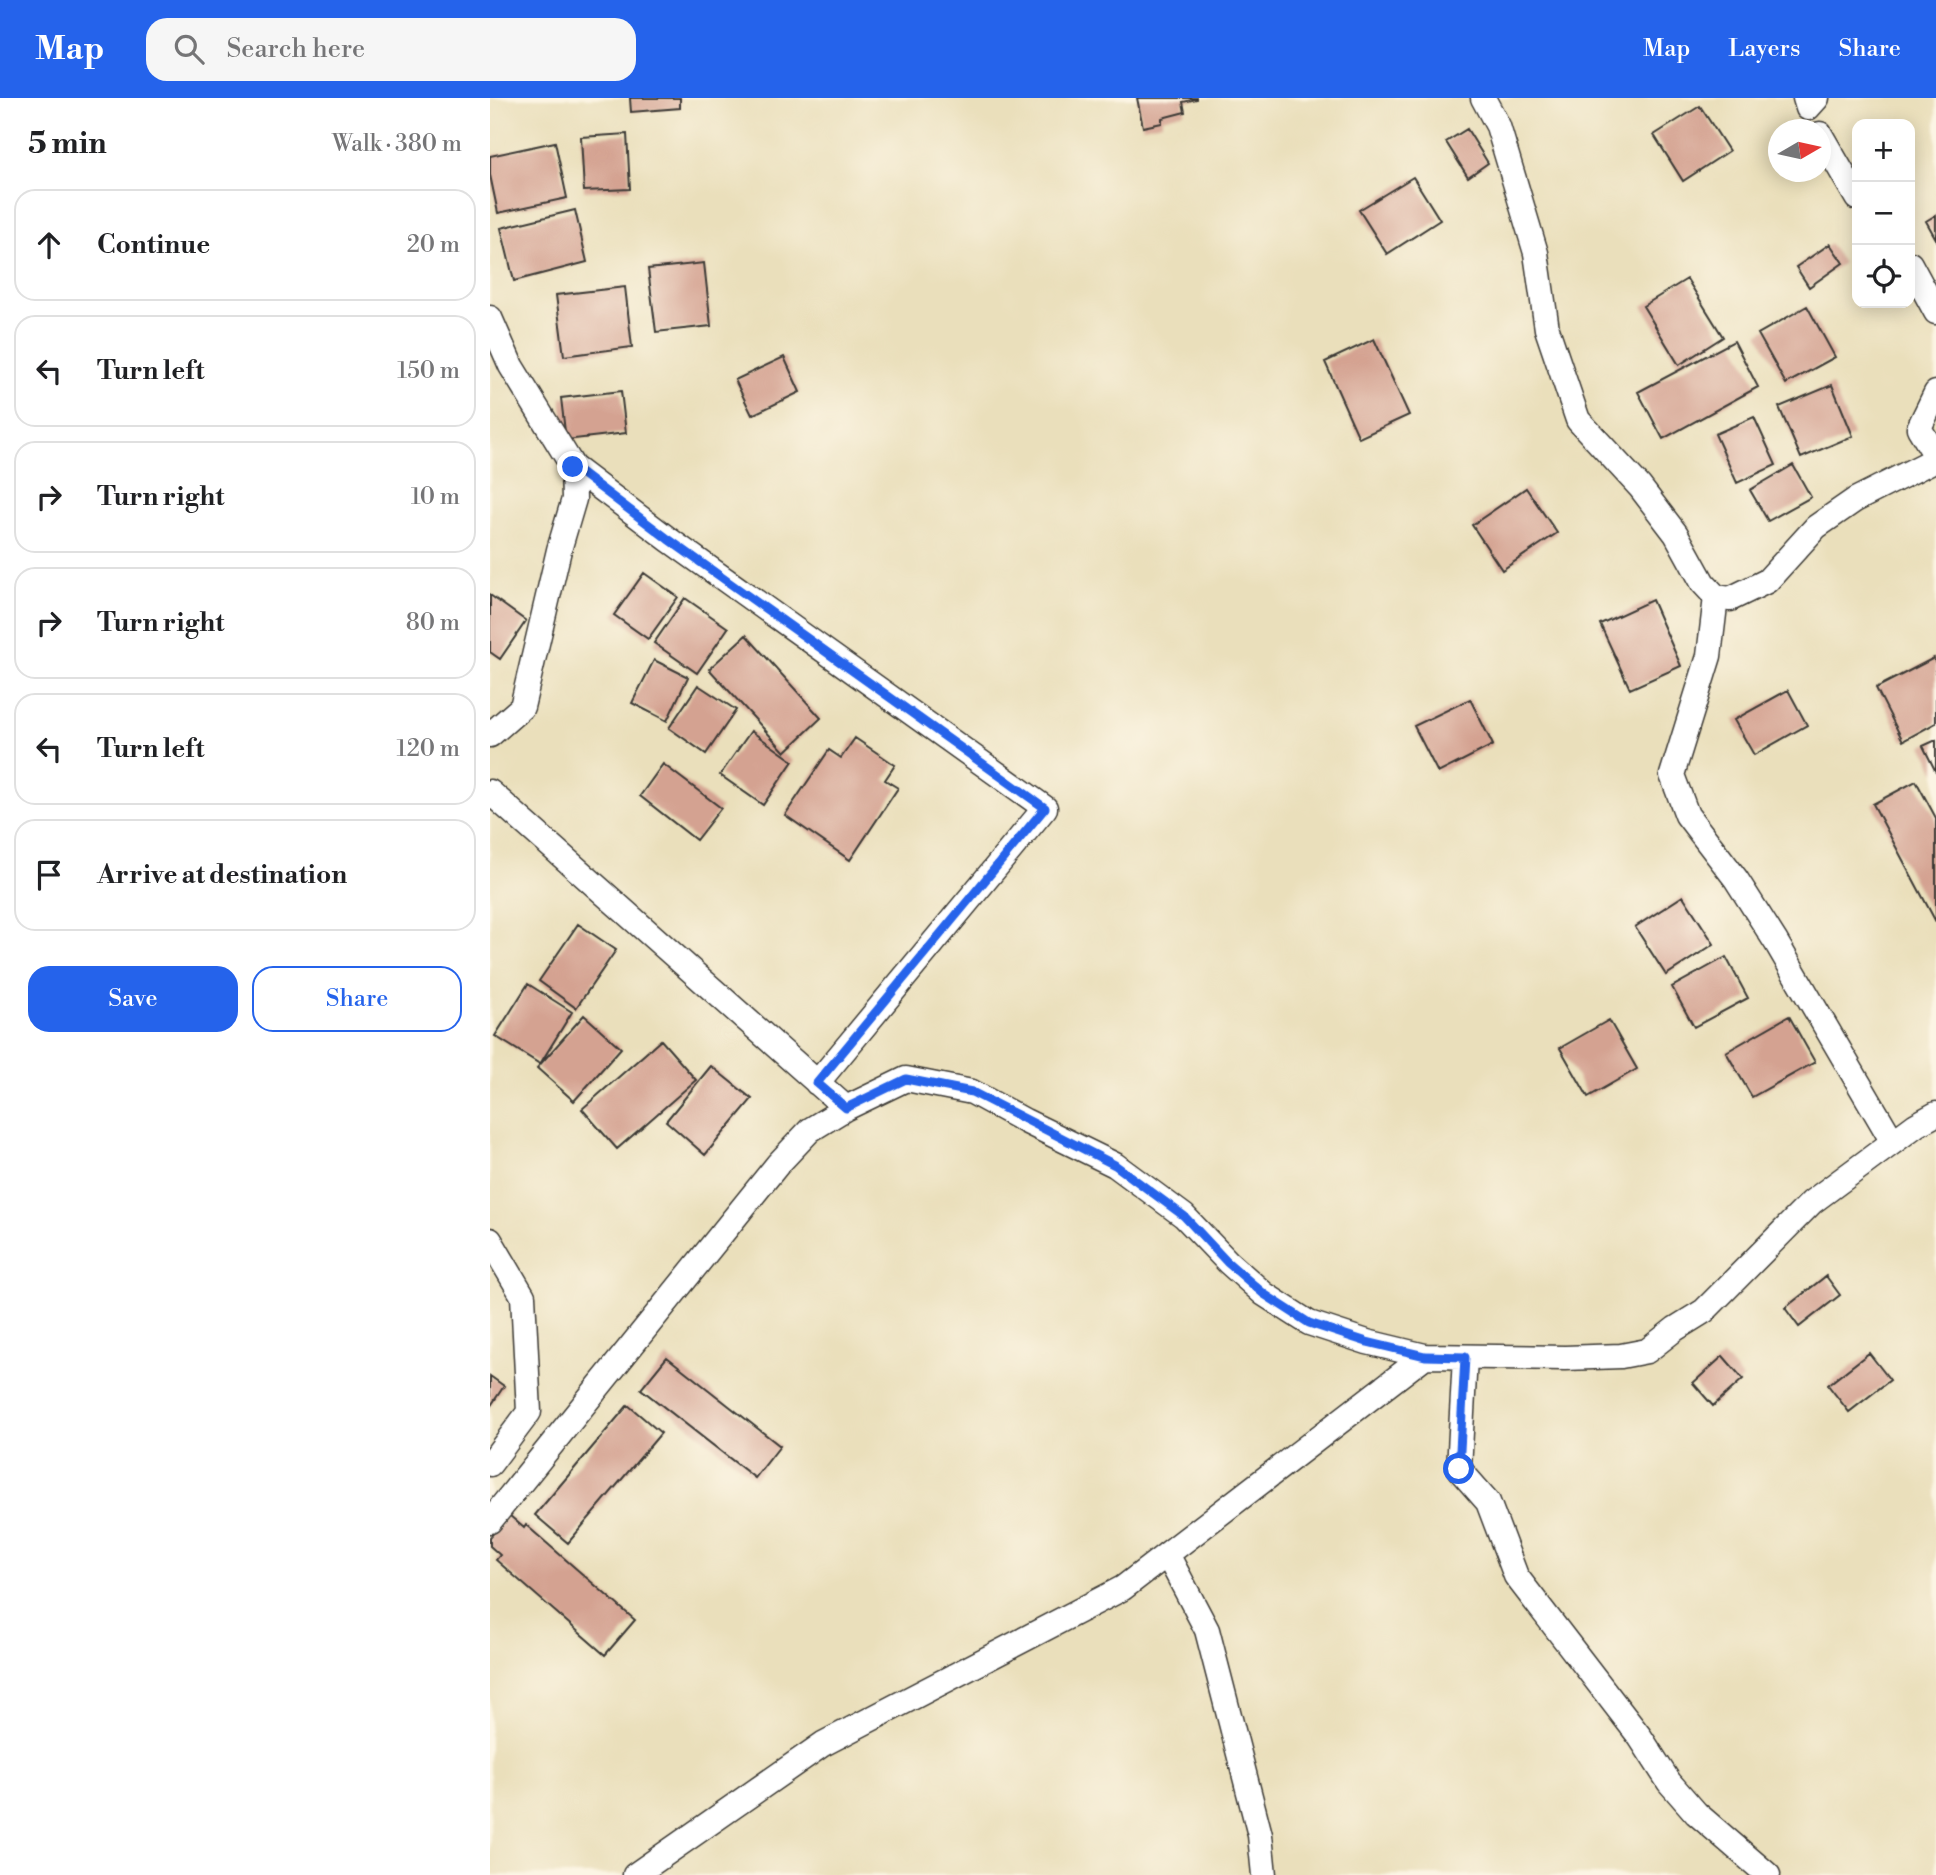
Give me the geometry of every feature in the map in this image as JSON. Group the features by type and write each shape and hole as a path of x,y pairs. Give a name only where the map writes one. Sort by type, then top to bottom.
{"street":[{"path":"1483,98 1498,126 1536,253 1547,329 1578,420 1640,487 1676,534 1703,583 1716,597 1730,599 1767,581 1816,527 1855,500 1936,457 1919,428 1936,393"},
{"path":"1814,113 1852,188"},
{"path":"1915,273 1936,312"},
{"path":"490,318 500,364 573,467 668,539 1045,808 817,1083"},
{"path":"490,735 522,707 559,550 574,499 573,467"},
{"path":"1716,597 1709,656 1672,775 1686,815 1735,879 1776,942 1893,1142"},
{"path":"490,792 846,1108"},
{"path":"490,1521 778,1164 810,1130 846,1108 906,1079 972,1092 1115,1165 1184,1216 1227,1262 1264,1294 1309,1323 1367,1342 1425,1356 1565,1358 1621,1356 1647,1351 1704,1311 1812,1202 1936,1114"},
{"path":"490,1240 523,1296 529,1412 490,1464"},
{"path":"635,1875 823,1744 1123,1588 1425,1356"},
{"path":"1465,1357 1459,1469 1488,1502 1516,1576 1632,1727 1669,1782 1696,1813 1768,1875"},
{"path":"1167,1553 1207,1630 1260,1835 1264,1875"}],"building":[{"path":"630,98 680,98 680,108 631,112"},
{"path":"1137,98 1197,99 1183,102 1185,112 1162,118 1162,123 1143,127"},
{"path":"1700,106 1729,151 1683,181 1654,135"},
{"path":"1467,129 1488,163 1468,177 1446,142"},
{"path":"627,134 630,189 584,191 581,137"},
{"path":"555,142 567,198 498,213 490,175 490,156"},
{"path":"1413,177 1440,220 1387,254 1359,210"},
{"path":"575,210 587,262 514,281 501,228"},
{"path":"1936,215 1936,239 1926,221"},
{"path":"1830,244 1843,263 1809,287 1796,267"},
{"path":"704,263 711,326 656,332 648,269"},
{"path":"1687,279 1723,337 1679,365 1643,306"},
{"path":"625,287 632,347 564,356 556,295"},
{"path":"1807,306 1835,357 1786,384 1758,334"},
{"path":"1374,339 1409,415 1359,438 1325,362"},
{"path":"1734,341 1758,387 1663,439 1638,392"},
{"path":"784,357 800,392 752,415 735,380"},
{"path":"1832,385 1853,436 1801,458 1779,407"},
{"path":"621,391 626,433 566,440 561,398"},
{"path":"1754,417 1776,465 1737,483 1715,434"},
{"path":"1793,465 1811,497 1768,521 1750,490"},
{"path":"1526,488 1557,533 1502,570 1472,525"},
{"path":"644,573 678,597 648,639 614,615"},
{"path":"490,595 526,621 500,659 490,652"},
{"path":"685,598 728,628 697,673 654,643"},
{"path":"1652,600 1681,666 1630,689 1600,624"},
{"path":"746,635 821,718 785,752 709,669"},
{"path":"1934,658 1936,723 1903,741 1876,688"},
{"path":"654,660 688,677 667,721 632,703"},
{"path":"698,685 736,710 706,754 669,728"},
{"path":"1788,690 1807,725 1754,755 1734,720"},
{"path":"1470,699 1493,745 1438,773 1414,726"},
{"path":"751,731 793,761 763,805 720,775"},
{"path":"855,738 895,765 885,780 898,788 850,860 785,815 829,750 841,758"},
{"path":"1936,740 1936,772 1923,746"},
{"path":"663,764 721,808 696,840 640,796"},
{"path":"1916,781 1936,818 1936,922 1873,804"},
{"path":"1683,896 1714,944 1666,975 1635,927"},
{"path":"578,924 616,950 576,1008 539,981"},
{"path":"1726,957 1748,998 1694,1027 1672,987"},
{"path":"528,984 572,1012 540,1064 495,1036"},
{"path":"584,1015 621,1048 574,1101 537,1068"},
{"path":"1789,1016 1815,1062 1752,1097 1726,1052"},
{"path":"1609,1020 1637,1069 1588,1097 1560,1048"},
{"path":"661,1040 696,1080 617,1149 582,1109"},
{"path":"711,1066 752,1099 705,1155 666,1121"},
{"path":"1826,1276 1840,1295 1799,1327 1785,1308"},
{"path":"1869,1353 1890,1380 1849,1412 1828,1385"},
{"path":"1723,1356 1743,1379 1713,1406 1693,1383"},
{"path":"667,1357 780,1446 755,1478 641,1389"},
{"path":"490,1376 504,1386 490,1407"},
{"path":"628,1405 661,1433 568,1543 535,1515"},
{"path":"509,1515 524,1528 526,1525 635,1620 605,1655 496,1560 500,1555 490,1546 490,1537"}],"route":[{"path":"573,467 668,539 1045,808 817,1083 846,1108 906,1079 972,1092 1115,1165 1184,1216 1227,1262 1264,1294 1309,1323 1367,1342 1425,1356 1465,1357 1459,1469"}]}
